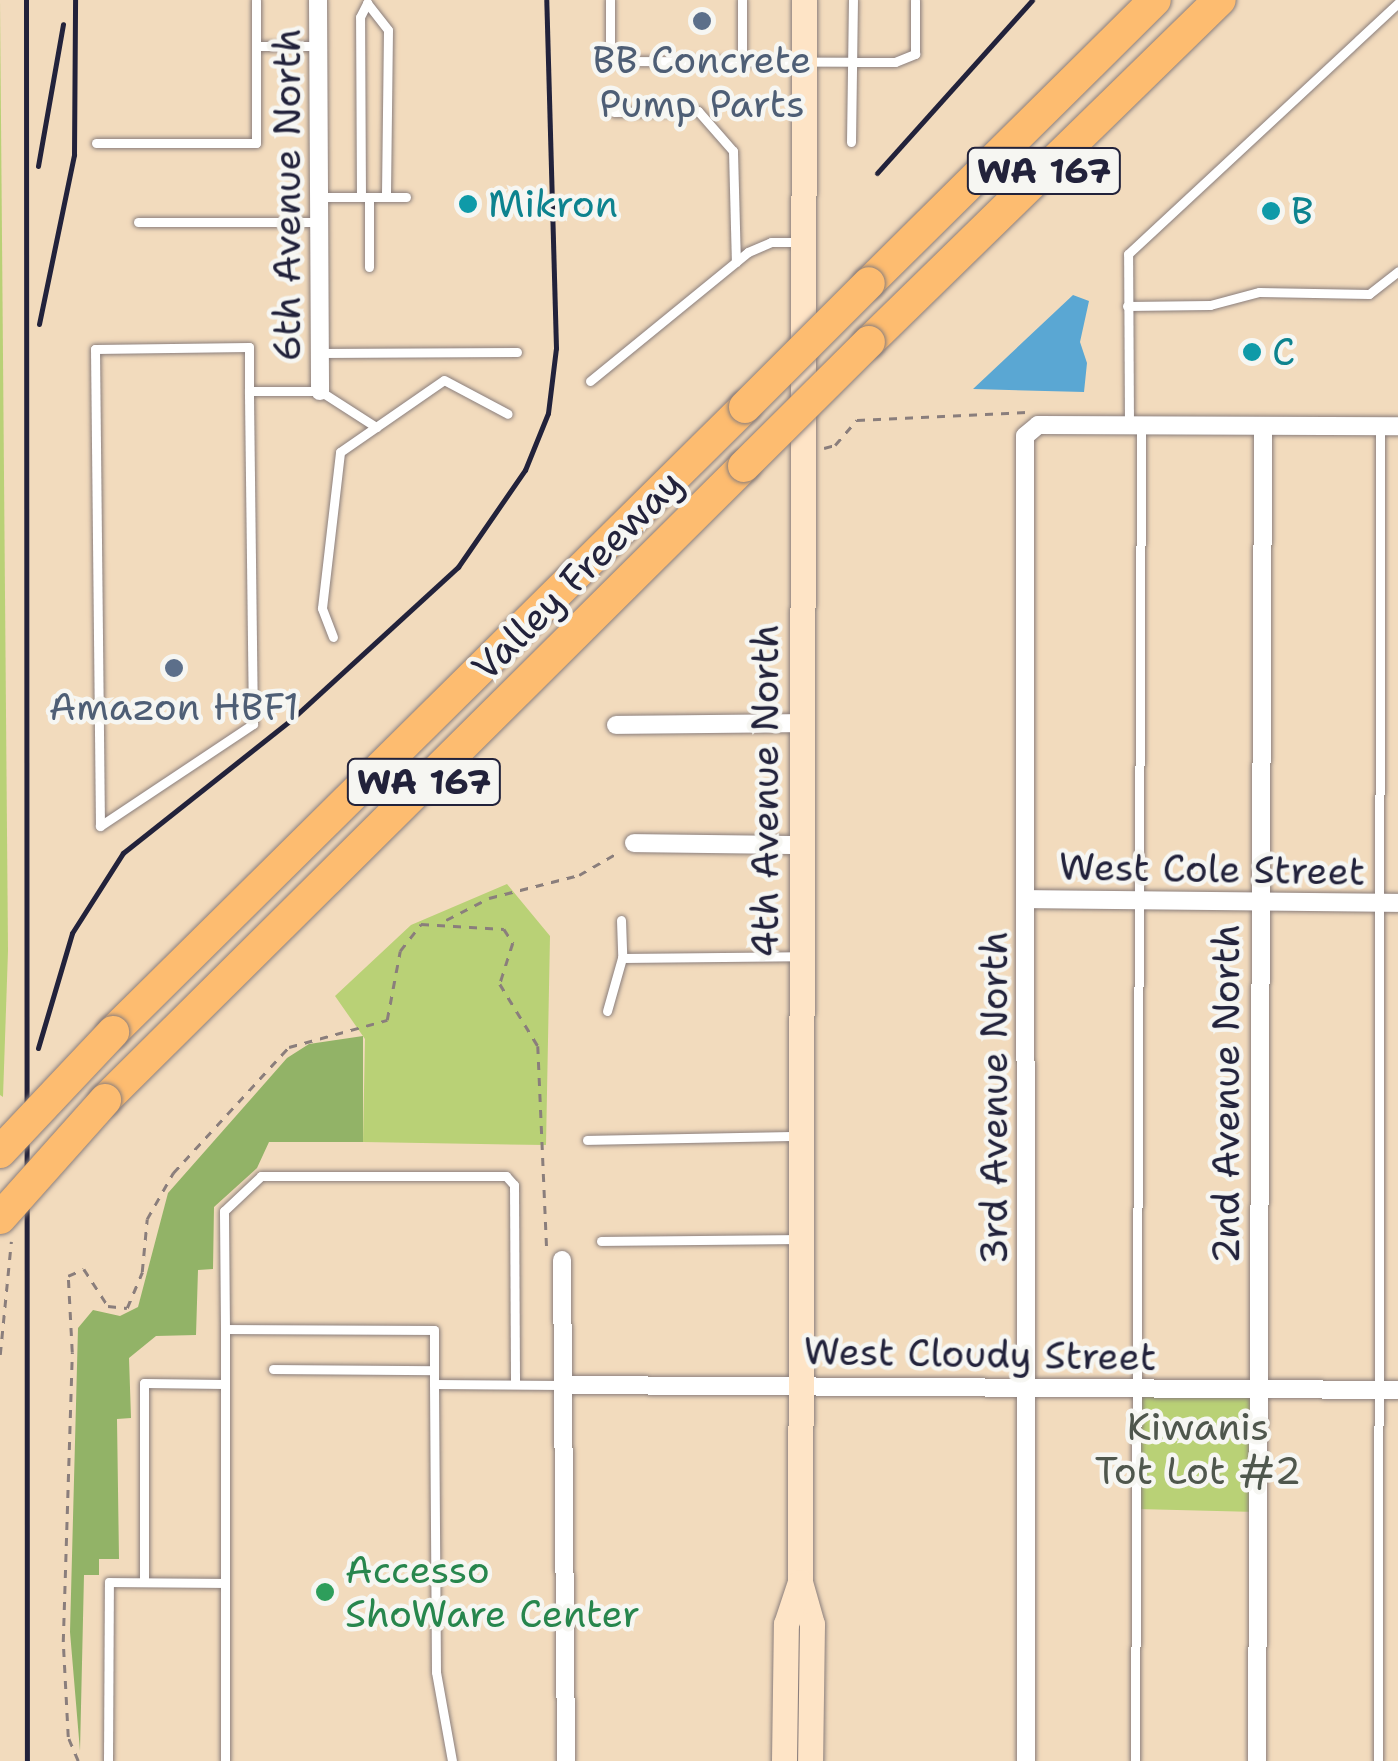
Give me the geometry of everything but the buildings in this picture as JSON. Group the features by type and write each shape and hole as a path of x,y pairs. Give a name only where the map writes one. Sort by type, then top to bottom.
{"highway":[{"name":"Valley Freeway","path":"0,1152 113,1032 1155,0"},
{"name":"Valley Freeway","path":"5,1221 104,1100 868,342 1220,0"}],"street":[{"name":"6th Avenue North","path":"318,0 320,391"},
{"name":"4th Avenue North","path":"804,0 800,1582 812,1624 810,1761"},
{"name":"3rd Avenue North","path":"1026,1761 1025,436 1038,425 1135,426"},
{"path":"1135,426 1389,426"},
{"name":"2nd Avenue North","path":"1257,1761 1263,426"},
{"path":"616,725 802,723"},
{"path":"634,843 802,845"},
{"name":"West Cole Street","path":"1026,900 1389,903"},
{"path":"562,1260 566,1761"},
{"name":"West Cloudy Street","path":"562,1384 1389,1390"},
{"name":"4th Avenue North","path":"784,1761 786,1624 800,1582"}],"lane":[{"path":"96,143 256,143 256,0"},
{"path":"610,0 610,62 895,62 915,54 915,0"},
{"path":"742,0 742,62"},
{"path":"851,142 853,0"},
{"path":"369,267 360,18 367,2 388,30 386,198"},
{"path":"1135,1761 1142,900 1135,426 1128,254 1398,3"},
{"path":"256,46 318,46"},
{"path":"614,112 698,111 734,151 736,262"},
{"path":"319,198 406,198"},
{"path":"138,222 319,222"},
{"path":"590,382 736,262 771,242 804,242"},
{"path":"1128,306 1210,305 1259,292 1369,294 1398,270"},
{"path":"249,347 249,392 253,724 100,826 95,349 249,347"},
{"path":"320,353 516,352"},
{"path":"332,637 322,608 340,452 444,380 508,414"},
{"path":"249,392 320,391 376,426"},
{"path":"1378,1761 1389,1390 1389,426"},
{"path":"606,1011 622,958 622,920"},
{"path":"622,958 802,956"},
{"path":"587,1140 802,1136"},
{"path":"225,1761 224,1212 261,1176 506,1176 514,1185 514,1384"},
{"path":"601,1240 802,1239"},
{"path":"225,1329 434,1330 436,1672 452,1761"},
{"path":"273,1369 434,1370"},
{"path":"144,1582 144,1384 225,1384"},
{"path":"434,1384 562,1384"},
{"path":"108,1761 109,1582 225,1583"}],"path":[{"path":"445,921 489,898 579,876 634,843"},
{"path":"78,1761 68,1737 63,1642 72,1352 68,1276 84,1268 108,1306 127,1308 142,1272 147,1219 173,1173 290,1046 387,1020 405,939 421,924 445,921 504,928 514,943 500,984 538,1046 546,1248 562,1260"},
{"path":"0,1355 10,1303 5,1221"}],"green space":[{"path":"0,0 8,951 3,1097 0,1095"},
{"path":"507,884 550,936 546,1145 363,1142 365,1039 335,996 411,925"},
{"path":"363,1036 363,1142 269,1142 257,1168 214,1207 213,1269 198,1270 196,1335 156,1336 129,1358 131,1418 117,1419 119,1559 99,1559 99,1575 84,1575 80,1751 70,1632 78,1328 93,1310 120,1316 138,1307 168,1193 287,1058 309,1044"},
{"name":"Kiwanis Tot Lot #2","path":"1139,1388 1257,1389 1257,1512 1137,1509"}],"water":[{"path":"1073,295 1089,301 1080,342 1087,363 1084,392 973,389"}],"railway":[{"path":"26,0 27,1761"},
{"path":"39,324 74,155 75,0"},
{"path":"38,1048 72,933 123,853 292,719 458,567 525,470 548,413 556,348 546,0"},
{"path":"877,173 1032,0"},
{"path":"38,166 63,24"}],"place":[{"name":"BB Concrete Pump Parts","path":"702,21"},
{"name":"Mikron","path":"468,204"},
{"name":"B","path":"1271,211"},
{"name":"C","path":"1252,352"},
{"name":"Amazon HBF1","path":"174,668"},
{"name":"Accesso ShoWare Center","path":"325,1592"}]}
